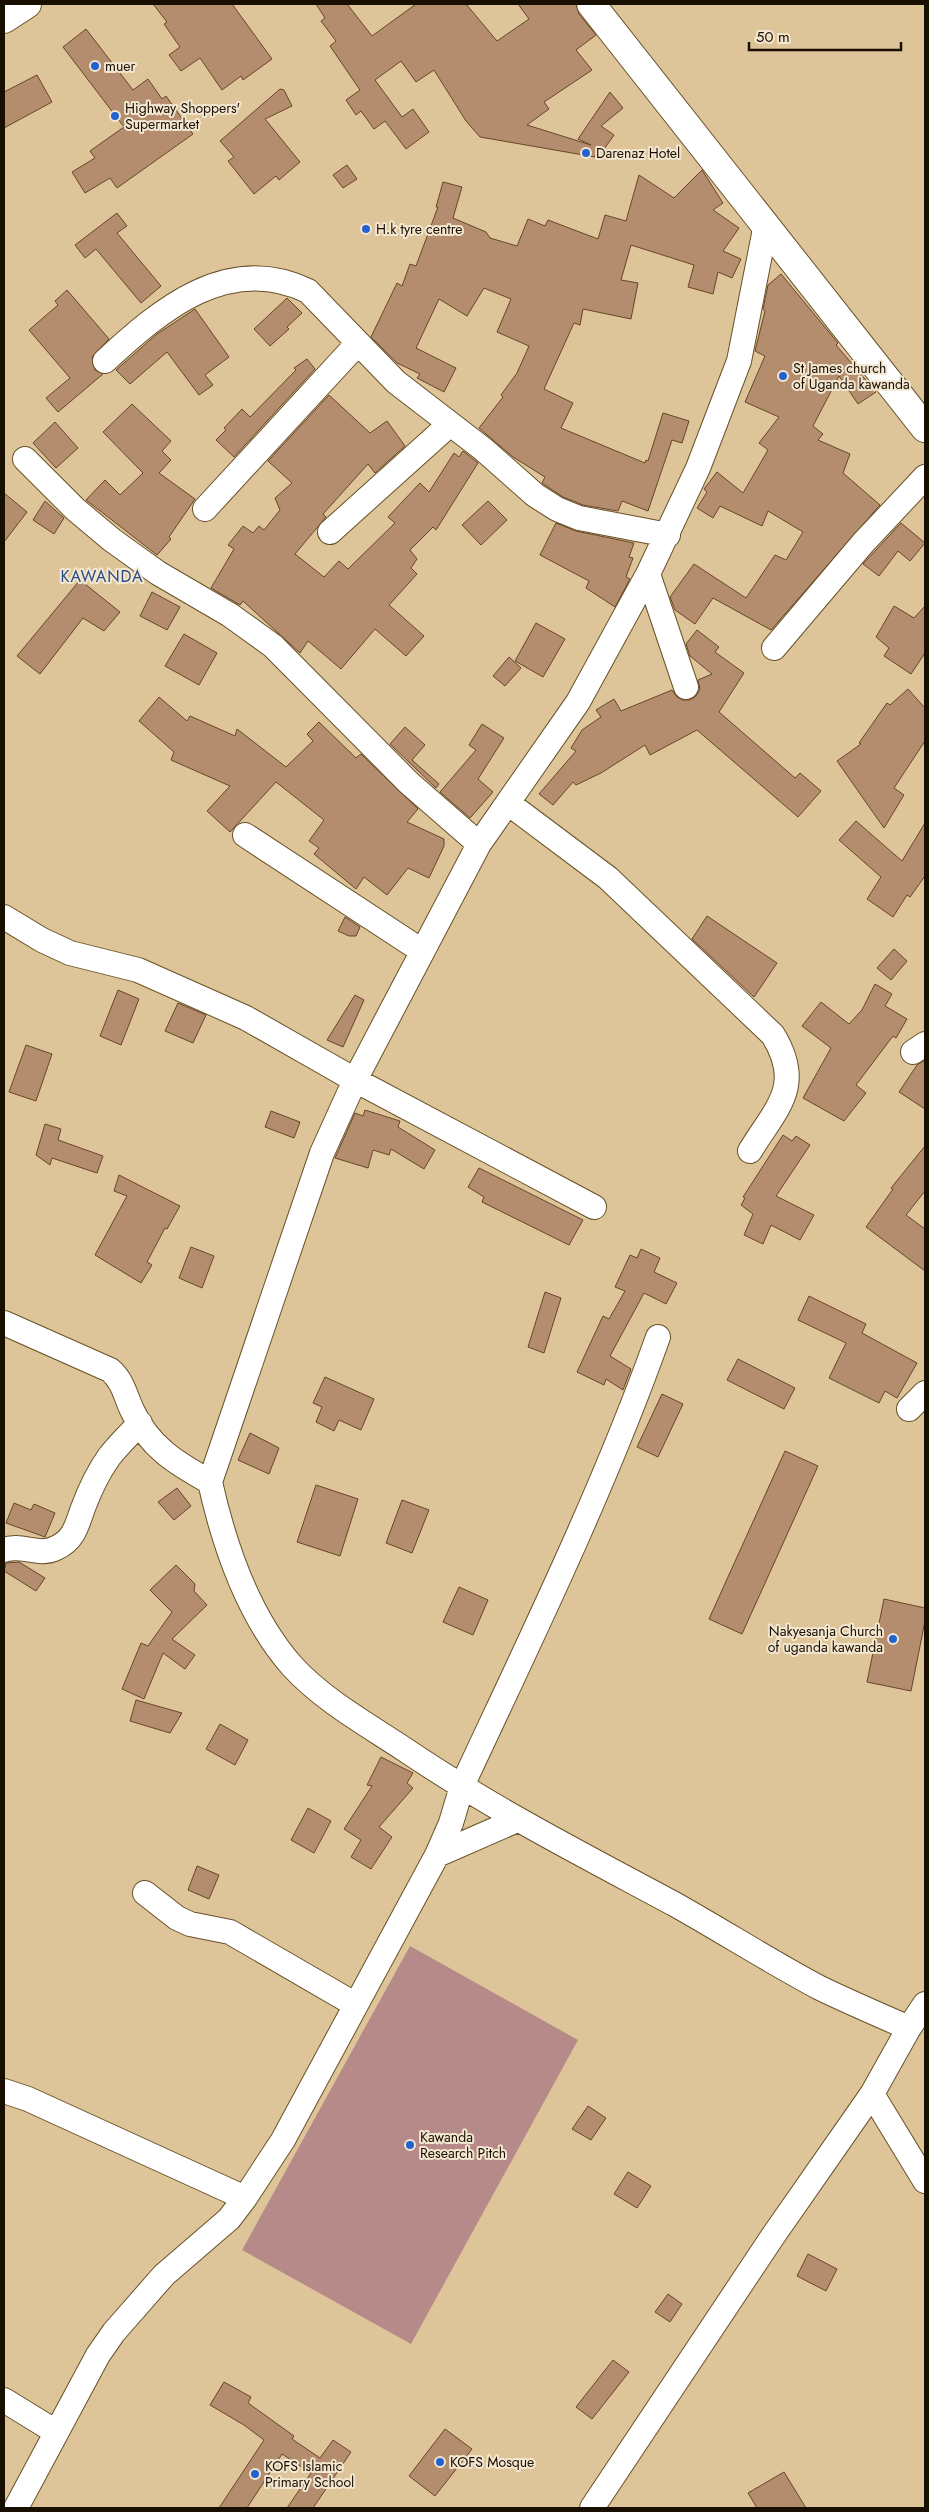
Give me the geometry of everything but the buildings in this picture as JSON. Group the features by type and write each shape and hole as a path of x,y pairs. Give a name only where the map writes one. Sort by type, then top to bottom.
{"street":[{"path":"4,19 27,4"},
{"path":"591,4 925,428"},
{"path":"766,224 739,361 698,468 668,535 578,702 479,844 355,1080 322,1153 210,1482 217,1512 243,1582 265,1627 292,1665 318,1691 517,1820 726,1933 821,1988 909,2028"},
{"path":"104,361 147,323 181,300 222,282 252,278 283,282 308,291 396,382 483,449 535,495 557,509 579,518 668,535"},
{"path":"205,509 358,344"},
{"path":"330,532 450,424"},
{"path":"25,459 76,509 112,540 158,573 230,615 272,646 408,783 479,844"},
{"path":"774,648 863,543 925,477"},
{"path":"648,574 686,687"},
{"path":"508,803 608,878 773,1035 782,1051 788,1080 785,1094 750,1151"},
{"path":"245,835 422,951"},
{"path":"4,917 42,940 70,953 138,970 246,1018 355,1080 594,1206"},
{"path":"4,1323 110,1370 118,1377 132,1412 155,1445 171,1460 210,1482"},
{"path":"16,2508 98,2356 114,2332 164,2274 228,2219 245,2198 283,2140 438,1856 451,1823 462,1786 581,1530 637,1397 658,1337"},
{"path":"908,1409 925,1393"},
{"path":"4,1550 16,1548 41,1552 55,1549 69,1540 77,1529 83,1508 108,1458 140,1423"},
{"path":"438,1856 517,1820"},
{"path":"145,1894 177,1918 190,1924 230,1932 356,2005"},
{"path":"592,2508 773,2236 872,2094 909,2028 925,2004"},
{"path":"4,2091 28,2100 245,2198"},
{"path":"872,2094 925,2181"},
{"path":"4,2400 56,2432"}],"shaded area":[{"name":"Kawanda Research Pitch","path":"410,1946 578,2040 411,2344 242,2250"}],"place":[{"name":"muer","path":"95,66"},
{"name":"Highway Shoppers' Supermarket","path":"115,116"},
{"name":"Darenaz Hotel","path":"586,153"},
{"name":"H.k tyre centre","path":"366,229"},
{"name":"St James church of Uganda kawanda","path":"783,376"},
{"name":"Nakyesanja Church of uganda kawanda","path":"893,1639"},
{"name":"Kawanda Research Pitch","path":"410,2145"},
{"name":"KOFS Mosque","path":"440,2462"},
{"name":"KOFS Islamic Primary School","path":"255,2474"}],"district":[{"name":"KAWANDA","path":"102,576"}]}
